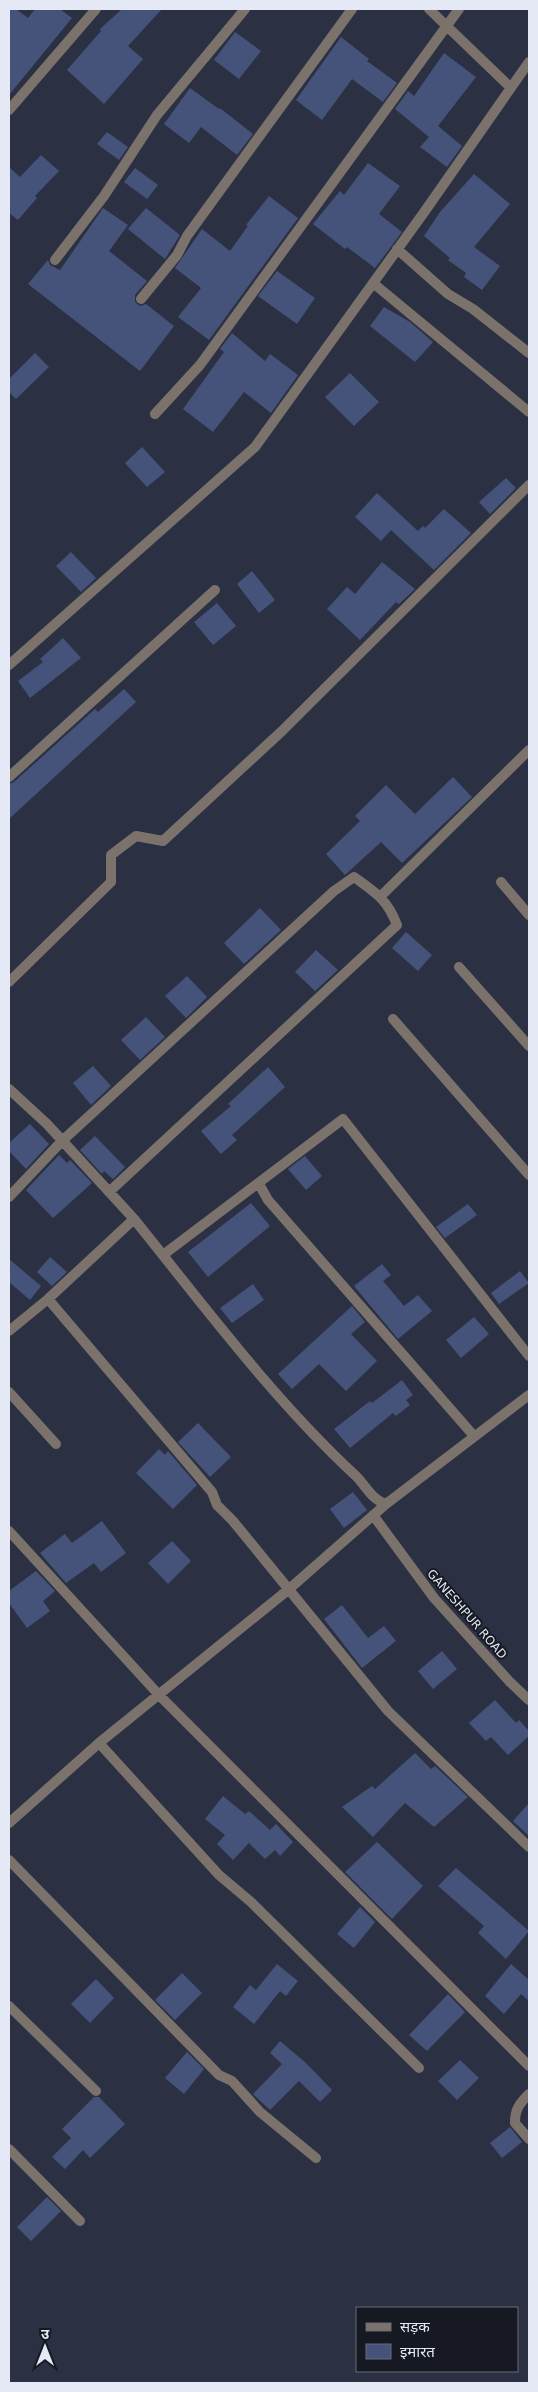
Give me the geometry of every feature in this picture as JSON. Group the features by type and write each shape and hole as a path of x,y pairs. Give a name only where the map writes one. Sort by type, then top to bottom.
{"street":[{"path":"9,110 96,9"},
{"path":"55,260 104,196 157,115 245,9"},
{"path":"141,299 177,255 187,236 352,9"},
{"path":"429,9 448,25 510,87"},
{"path":"155,414 200,365 459,9"},
{"path":"9,665 255,447 373,284 529,62"},
{"path":"397,250 448,294 473,309 529,354"},
{"path":"373,284 529,412"},
{"path":"9,982 111,882 112,855 136,836 162,841 282,730 529,485"},
{"path":"9,776 215,590"},
{"path":"381,896 529,750"},
{"path":"9,1197 62,1140 334,891 354,877 381,896 391,909 397,925 109,1192"},
{"path":"501,882 529,915"},
{"path":"459,967 529,1046"},
{"path":"393,1020 529,1175"},
{"path":"9,1089 62,1140 134,1219 264,1380 335,1457 366,1485 376,1501 386,1504"},
{"path":"163,1255 343,1119 529,1356"},
{"path":"259,1184 268,1200 474,1436"},
{"path":"9,1331 48,1299 134,1219"},
{"path":"48,1299 212,1492 216,1505 234,1520 288,1590 388,1711 529,1847"},
{"path":"9,1392 56,1444"},
{"path":"9,1824 99,1743 288,1590 386,1504 529,1395"},
{"name":"GANESHPUR ROAD","path":"373,1515 434,1598 509,1681 529,1700"},
{"path":"9,1531 159,1695 529,2066"},
{"path":"99,1743 219,1875 251,1902 419,2068"},
{"path":"9,1860 219,2075 232,2081 260,2112 316,2158"},
{"path":"9,2006 96,2091"},
{"path":"529,2094 516,2108 515,2116 515,2123 529,2139"},
{"path":"9,2149 80,2221"}],"building":[{"path":"9,9 16,9 28,18 35,9 60,9 72,18 9,95"},
{"path":"122,9 162,9 128,46 143,59 104,104 67,70 101,31 100,29"},
{"path":"235,32 261,51 239,79 214,60"},
{"path":"341,37 369,59 367,61 397,83 383,102 352,79 322,120 296,100"},
{"path":"444,53 476,77 438,126 462,146 447,167 420,147 429,137 395,109 408,91 414,96"},
{"path":"190,88 220,108 253,134 237,155 201,127 189,143 164,124"},
{"path":"107,132 128,147 119,160 97,144"},
{"path":"41,155 59,171 35,196 37,198 18,220 9,213 9,167 20,177"},
{"path":"368,163 400,186 379,214 402,232 375,268 347,247 345,249 313,224 340,191 344,195"},
{"path":"135,168 158,185 147,199 124,182"},
{"path":"474,174 510,204 474,247 500,266 482,290 464,277 466,273 448,260 450,258 424,236 440,212"},
{"path":"269,196 298,218 209,340 178,317 201,288 175,268 202,229 230,251 248,226 246,225"},
{"path":"103,208 128,225 109,251 147,281 135,295 135,302 140,306 146,304 174,326 140,371 28,284 48,260 50,265 60,270"},
{"path":"146,208 180,235 165,259 128,229"},
{"path":"277,271 315,298 297,324 258,296"},
{"path":"384,307 410,322 433,342 415,362 370,326"},
{"path":"232,333 265,361 270,354 298,375 271,413 244,392 213,432 183,409 224,352 220,349"},
{"path":"35,353 49,367 16,399 9,392 9,379"},
{"path":"350,373 379,402 354,426 325,397"},
{"path":"142,447 165,472 147,487 125,463"},
{"path":"506,478 516,488 490,514 479,502"},
{"path":"377,493 418,531 423,526 425,528 444,509 471,533 434,570 391,530 381,541 355,517"},
{"path":"71,552 96,578 81,592 56,566"},
{"path":"382,562 415,589 399,604 396,602 360,640 327,609 347,587 355,594"},
{"path":"252,571 275,600 259,613 237,584"},
{"path":"217,603 236,626 213,645 194,622"},
{"path":"63,638 81,658 30,698 18,681 43,662 40,659"},
{"path":"124,689 136,702 9,819 9,784 14,782 95,709 98,712"},
{"path":"453,777 472,797 402,863 381,842 345,875 326,854 360,821 355,816 386,785 415,814"},
{"path":"260,908 281,930 244,964 224,943"},
{"path":"406,932 432,955 418,971 392,948"},
{"path":"316,950 338,970 315,991 295,972"},
{"path":"187,976 207,997 186,1018 165,996"},
{"path":"146,1017 165,1037 140,1060 121,1040"},
{"path":"93,1066 111,1086 91,1105 73,1083"},
{"path":"268,1067 285,1087 232,1135 237,1140 221,1154 201,1131 231,1106 228,1104"},
{"path":"30,1124 49,1144 26,1169 9,1151 9,1143"},
{"path":"95,1136 125,1167 113,1179 104,1171 102,1174 80,1150"},
{"path":"59,1155 67,1163 70,1160 92,1183 53,1218 26,1190"},
{"path":"305,1156 322,1176 306,1190 288,1169"},
{"path":"251,1203 270,1226 208,1277 188,1252"},
{"path":"468,1204 477,1215 445,1238 436,1227"},
{"path":"50,1257 67,1272 52,1286 37,1272"},
{"path":"9,1259 41,1286 30,1300 9,1282"},
{"path":"382,1264 391,1275 383,1281 404,1306 418,1295 432,1311 398,1339 354,1286"},
{"path":"520,1271 529,1283 499,1304 491,1293"},
{"path":"253,1284 264,1300 232,1323 220,1308"},
{"path":"352,1306 365,1322 351,1334 377,1361 346,1391 319,1364 292,1389 278,1374"},
{"path":"474,1317 489,1334 461,1358 446,1340"},
{"path":"402,1380 413,1395 406,1400 410,1405 396,1416 393,1413 350,1448 334,1429 370,1401 372,1403"},
{"path":"198,1423 231,1457 210,1477 178,1442"},
{"path":"159,1449 165,1455 168,1451 197,1485 173,1509 136,1473"},
{"path":"353,1492 367,1510 344,1528 330,1509"},
{"path":"102,1521 126,1553 101,1572 94,1563 66,1583 40,1553 65,1534 72,1543"},
{"path":"172,1541 191,1561 168,1584 148,1563"},
{"path":"36,1571 55,1591 43,1601 50,1611 27,1628 9,1603 9,1591"},
{"path":"342,1605 368,1638 384,1626 396,1641 362,1668 324,1619"},
{"path":"442,1651 457,1669 433,1689 418,1671"},
{"path":"495,1700 516,1723 519,1720 529,1731 529,1736 508,1755 491,1737 486,1741 469,1723"},
{"path":"415,1753 431,1769 435,1766 468,1797 434,1827 405,1803 373,1837 342,1807 372,1786 375,1789"},
{"path":"223,1796 245,1814 249,1811 270,1830 276,1824 293,1842 280,1856 275,1850 265,1859 249,1843 233,1860 217,1844 225,1835 205,1819"},
{"path":"529,1803 529,1836 513,1821"},
{"path":"377,1842 423,1886 392,1919 345,1872"},
{"path":"456,1868 529,1931 506,1959 478,1933 484,1926 438,1886"},
{"path":"360,1907 375,1922 354,1948 337,1934"},
{"path":"277,1964 298,1981 286,1996 280,1991 254,2024 233,2007 250,1985 256,1990"},
{"path":"511,1964 529,1980 529,2001 521,1994 504,2014 485,1996"},
{"path":"182,1973 202,1993 175,2020 155,2000"},
{"path":"96,1979 114,1998 90,2023 71,2004"},
{"path":"448,1994 465,2012 427,2051 409,2035"},
{"path":"280,2041 306,2063 332,2090 320,2102 299,2081 270,2110 253,2094 282,2064 270,2053"},
{"path":"187,2052 204,2069 184,2094 165,2078"},
{"path":"460,2060 479,2078 457,2100 438,2081"},
{"path":"94,2097 99,2097 125,2124 90,2158 83,2150 65,2169 52,2157 71,2138 62,2129"},
{"path":"510,2127 522,2142 502,2158 490,2143"},
{"path":"47,2197 61,2211 31,2241 17,2227"}]}
